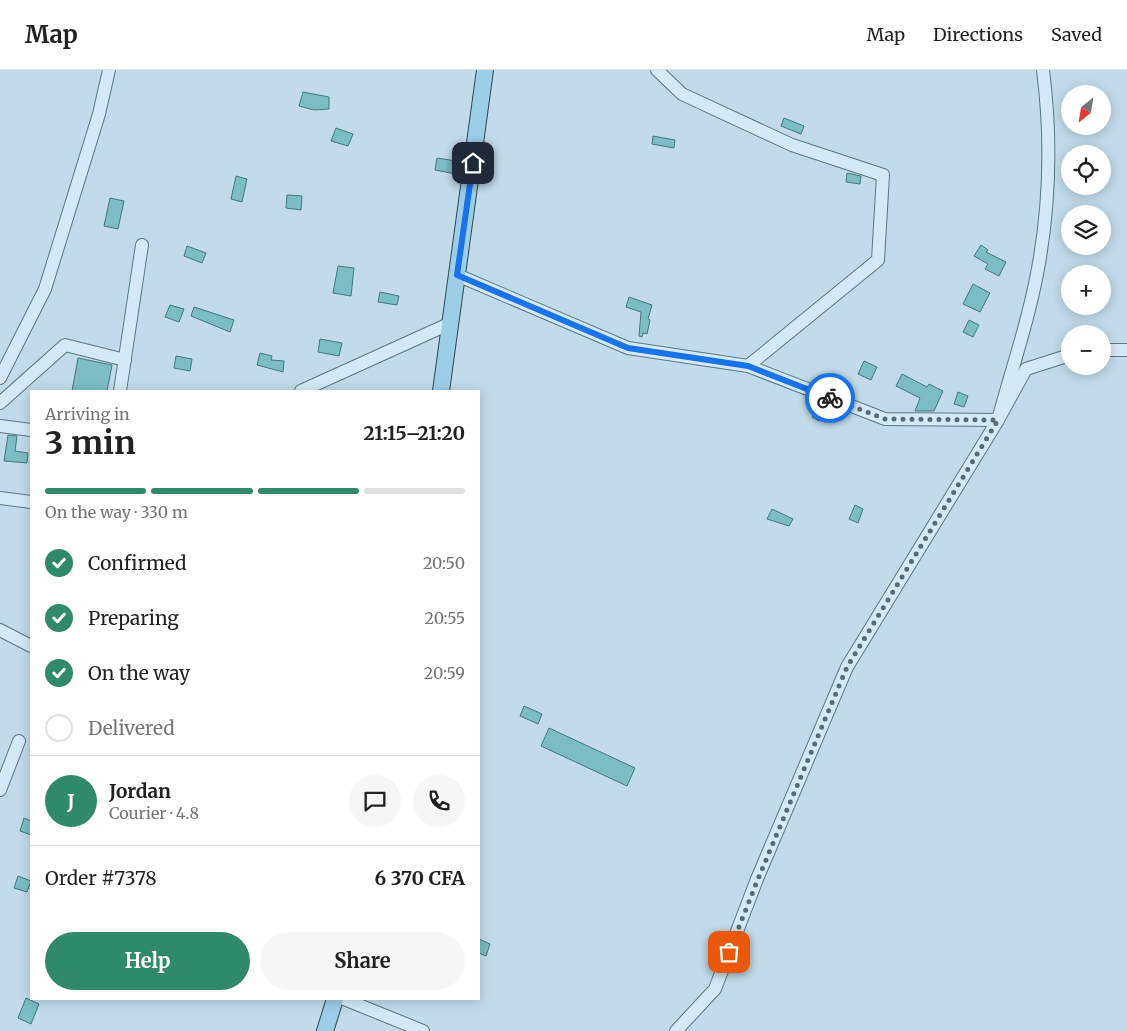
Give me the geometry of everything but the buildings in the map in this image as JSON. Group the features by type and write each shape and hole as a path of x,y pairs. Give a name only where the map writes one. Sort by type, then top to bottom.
{"main road":[{"path":"441,390 486,70"},
{"path":"325,1031 334,1000"}],"street":[{"path":"0,378 45,289 99,114 109,70"},
{"path":"657,70 682,94 792,144 884,175 878,260 748,366"},
{"path":"998,420 1039,263 1045,212 1049,118 1044,70"},
{"path":"120,390 142,245"},
{"path":"457,275 628,348 748,366 885,419 998,420"},
{"path":"302,390 450,322"},
{"path":"0,403 65,345 125,360"},
{"path":"1111,350 1127,350"},
{"path":"676,1031 715,989 761,870 847,667 998,420 1026,369 1061,358"},
{"path":"0,426 30,430"},
{"path":"0,498 30,502"},
{"path":"0,630 30,645"},
{"path":"0,790 19,741"},
{"path":"346,1000 409,1028 423,1031"}],"way so far":[{"path":"729,952 847,667 998,420 885,419 830,398"}],"route":[{"path":"473,163 457,275 628,348 748,366 830,398"}]}
